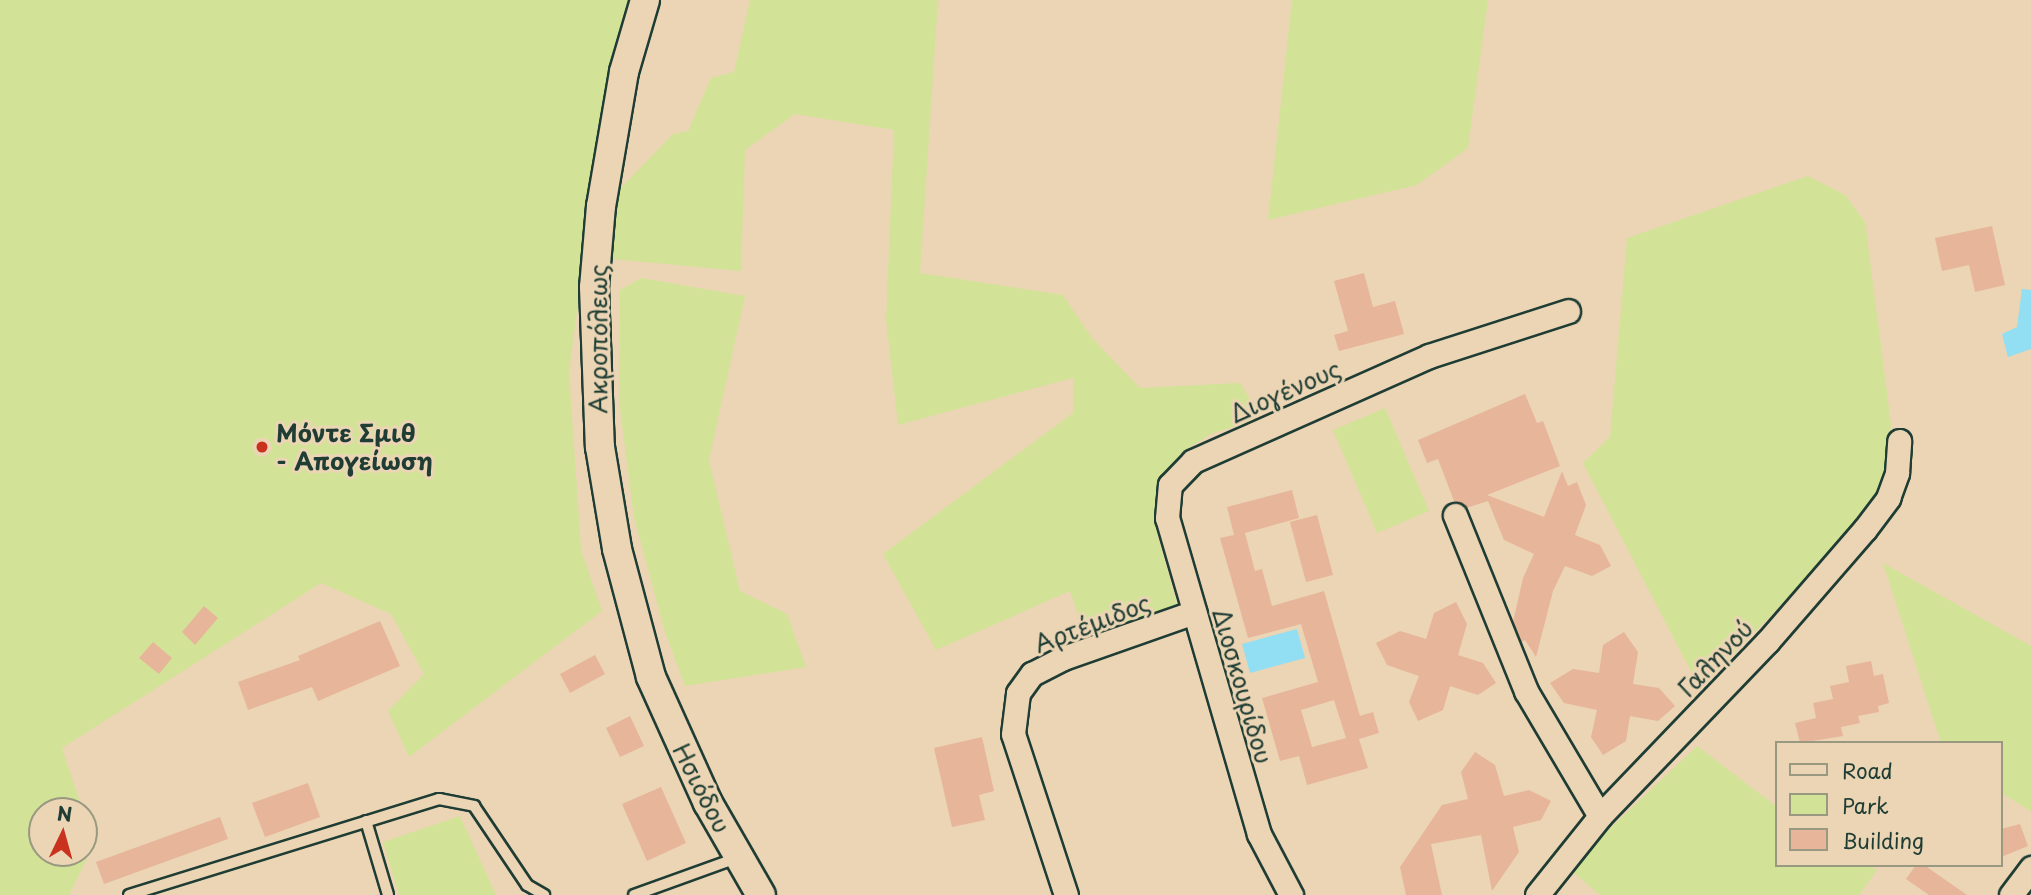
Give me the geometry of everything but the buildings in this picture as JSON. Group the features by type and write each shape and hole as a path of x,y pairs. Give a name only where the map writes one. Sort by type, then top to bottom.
{"street":[{"name":"Ακροπόλεως","path":"645,0 610,140 601,206 594,327 596,398 606,492 617,549 651,677"},
{"name":"Διογένους","path":"1170,485 1193,461 1429,356 1568,311"},
{"name":"Γαληνού","path":"1537,895 1600,816 1766,642 1866,529 1888,498 1897,473 1899,441"},
{"name":"Διοσκουρίδου","path":"1170,485 1167,518 1259,834 1291,895"},
{"path":"1455,515 1526,691 1600,816"},
{"name":"Αρτέμιδος","path":"1066,895 1013,734 1017,693 1032,674 1063,658 1194,612"},
{"name":"Ησιόδου","path":"651,677 677,741 737,858 761,895"},
{"path":"2011,895 2031,868"}],"lane":[{"path":"130,895 439,799 474,806 527,885 544,895"},
{"path":"366,821 388,895"},
{"path":"634,895 737,858"}],"green space":[{"path":"0,0 630,0 609,66 569,372 581,550 602,611 409,757 388,711 424,674 391,614 321,583 62,748 78,797 28,797 28,867 83,867 69,895 0,895"},
{"path":"750,0 938,0 920,273 1063,295 1092,338 1140,388 1240,383 1258,412 1248,422 1211,434 1182,452 1167,472 1157,495 1158,537 1180,615 1088,643 1070,591 936,650 883,554 1073,413 1073,378 898,425 886,320 894,130 795,114 745,150 741,271 611,259 615,194 673,134 688,131 711,78 734,72"},
{"path":"1292,0 1488,0 1468,148 1417,185 1268,220"},
{"path":"1808,176 1845,195 1865,222 1891,424 1884,498 1700,689 1583,463 1610,437 1627,238"},
{"path":"641,278 745,296 709,460 740,591 787,614 806,667 685,686 665,632 634,518 619,401 620,290"},
{"path":"1385,408 1429,511 1377,533 1333,430"},
{"path":"1883,563 2031,646 2031,811 2003,794 2003,741 1940,741"},
{"path":"1697,746 1776,806 1776,867 1872,867 1877,870 1859,895 1600,895 1568,868"},
{"path":"460,816 496,895 399,895 383,842"}],"water":[{"path":"2022,289 2031,290 2031,349 2008,357 2002,334 2017,327"},
{"path":"1297,629 1305,658 1250,673 1242,644"}],"place":[{"name":"Μόντε Σμιθ - Απογείωση","path":"262,447"}]}
